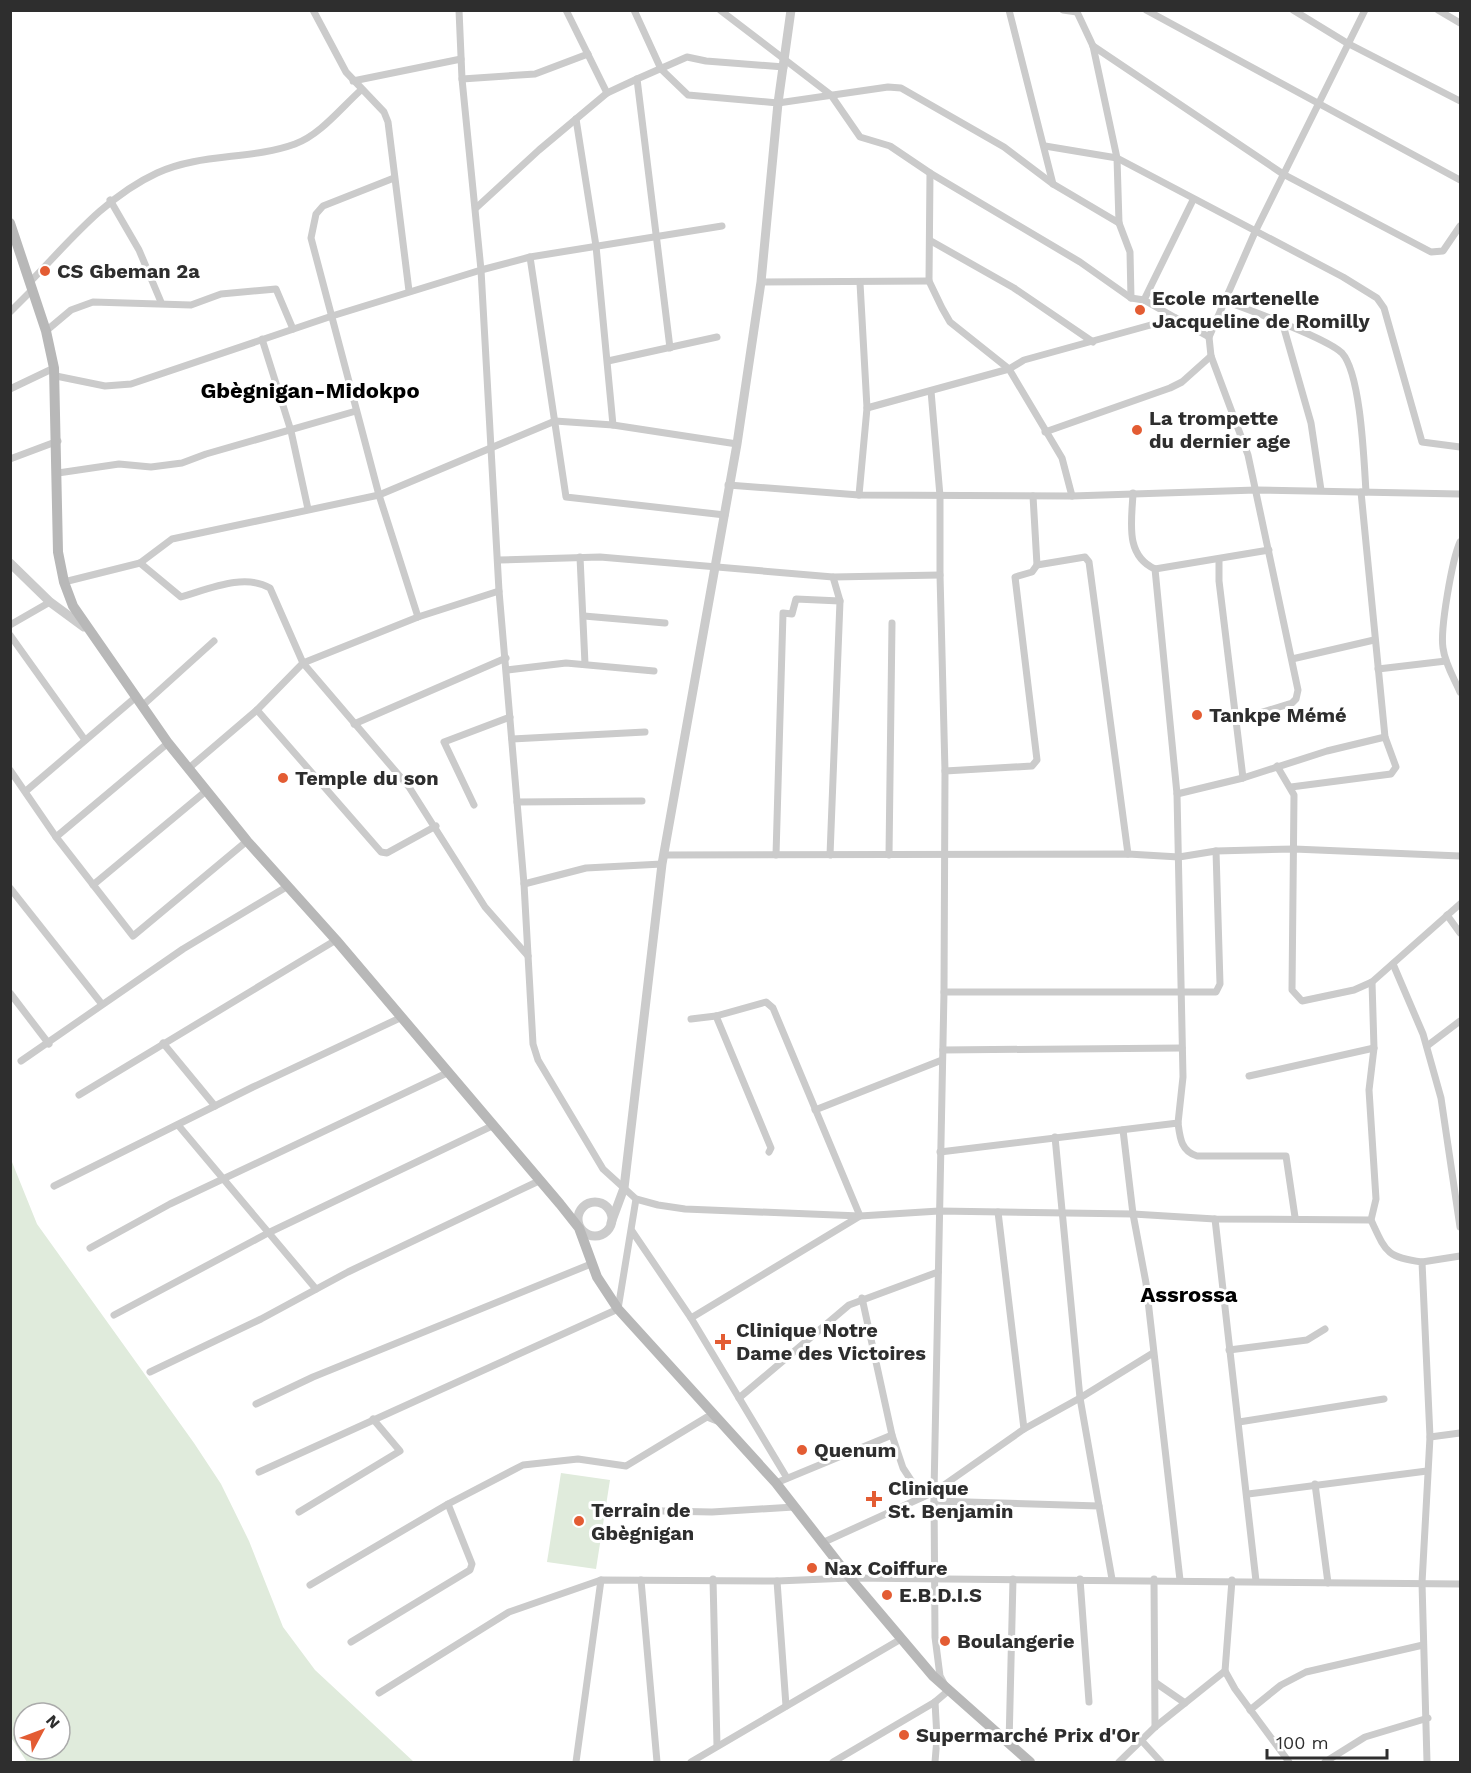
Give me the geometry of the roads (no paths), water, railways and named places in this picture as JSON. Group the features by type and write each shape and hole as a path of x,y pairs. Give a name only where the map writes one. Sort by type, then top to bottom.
{"main road":[{"path":"10,223 46,331 55,372 58,441 57,529 64,582 84,627 168,743 247,841 336,940 541,1180 579,1228 603,1289 618,1309 776,1484 850,1578 948,1691 1030,1762"}],"street":[{"path":"313,10 353,81 384,112 388,122 409,291"},
{"path":"459,10 462,79 481,270 499,591 524,884 535,1053 603,1169 636,1198 685,1209 860,1216 939,1211 1132,1214 1215,1219 1295,1217 1371,1220"},
{"path":"566,10 607,93"},
{"path":"633,10 661,69 688,95 778,103 888,87 901,88 1004,147 1053,184 1119,223"},
{"path":"720,10 783,63 831,95 851,128 860,137 890,147 1080,262 1131,298 1144,300 1209,337"},
{"path":"611,1223 611,1214 607,1207 599,1202 590,1202 580,1210 579,1228 590,1235 599,1235 607,1231 611,1223 624,1188 663,860 713,568 737,444 761,282 778,103 791,10"},
{"path":"1009,10 1053,184"},
{"path":"1063,10 1077,11 1093,46 1117,158 1119,223 1130,252 1131,298"},
{"path":"1146,10 1461,180"},
{"path":"1293,10 1347,43 1461,101"},
{"path":"1237,720 1296,699 1298,690 1248,455 1211,356 1209,337 1255,232 1365,10"},
{"path":"1438,10 1461,23"},
{"path":"1093,46 1283,174 1431,252 1443,251 1461,226"},
{"path":"462,79 535,74 588,54"},
{"path":"476,208 607,93 687,57 706,61 783,63"},
{"path":"353,81 461,59"},
{"path":"637,79 670,348"},
{"path":"10,312 110,200 157,173 182,164 295,144 316,131 361,90"},
{"path":"576,119 596,246 613,425"},
{"path":"1045,146 1117,158 1342,277 1377,298 1384,308 1422,441 1461,447"},
{"path":"930,173 930,281 950,322 1009,369 1062,458 1072,496"},
{"path":"394,178 323,206 316,214 311,238 313,253 379,495 418,616"},
{"path":"110,200 139,250 161,302"},
{"path":"1144,300 1193,200"},
{"path":"10,389 55,372 105,386 131,384 332,316 481,270 530,257 722,226"},
{"path":"931,241 966,258 1093,342"},
{"path":"530,257 566,497 725,514"},
{"path":"761,282 930,281"},
{"path":"859,495 867,408 860,283"},
{"path":"46,331 71,310 93,302 161,302 191,305 221,294 276,289 293,329"},
{"path":"1225,301 1256,311 1329,344 1342,354 1351,370 1361,426 1374,640 1385,736 1396,766 1391,774 1291,787"},
{"path":"867,408 1009,369 1024,360 1176,318"},
{"path":"1283,325 1311,423 1321,490"},
{"path":"608,361 717,337"},
{"path":"262,339 291,431 308,509"},
{"path":"1045,432 1170,388 1182,382 1211,356"},
{"path":"833,1762 935,1702 948,1691 940,1676 938,1663 933,1492 944,992 945,771 940,496 931,391"},
{"path":"58,473 119,464 151,467 182,463 356,411"},
{"path":"64,582 140,563 172,539 379,495 490,446 555,421 613,425 737,444"},
{"path":"10,459 58,441"},
{"path":"728,485 859,495 940,496 1072,496 1256,490 1461,494"},
{"path":"1133,493 1132,543 1138,557 1155,569 1269,550"},
{"path":"945,771 1036,764 1015,577 1032,572 1037,564 1033,496"},
{"path":"1461,542 1443,622 1443,646 1446,661 1461,692"},
{"path":"580,557 585,664"},
{"path":"499,560 600,557 833,577 940,575"},
{"path":"1037,564 1085,557 1089,562 1128,854"},
{"path":"1219,559 1220,593 1243,778"},
{"path":"10,562 50,602 84,627"},
{"path":"140,563 181,597 231,583 259,582 270,588 303,663 409,787 436,826 485,907 528,956"},
{"path":"1155,569 1177,794 1183,1077 1178,1123 1180,1141 1186,1150 1197,1156 1286,1156 1295,1217"},
{"path":"830,855 840,601 833,577"},
{"path":"189,768 257,710 303,663 418,616 499,591"},
{"path":"776,855 783,614 792,614 796,599 840,601"},
{"path":"10,626 50,602"},
{"path":"584,616 665,623"},
{"path":"889,855 892,623"},
{"path":"10,635 85,740"},
{"path":"1292,659 1374,640"},
{"path":"142,706 214,641"},
{"path":"354,724 506,658"},
{"path":"1378,669 1446,661"},
{"path":"507,670 557,664 585,664 654,671"},
{"path":"26,791 136,697"},
{"path":"257,710 381,852 387,853 436,826"},
{"path":"474,805 444,742 510,717"},
{"path":"512,739 645,732"},
{"path":"1177,794 1243,778 1277,766 1385,736"},
{"path":"56,837 168,743"},
{"path":"1277,766 1294,795 1292,990 1295,996 1302,1001 1354,990 1372,982 1461,904"},
{"path":"10,770 56,837 133,936 247,841"},
{"path":"93,885 206,790"},
{"path":"517,802 642,801"},
{"path":"524,884 586,868 663,860 776,855 1128,854 1179,857 1216,851 1294,849 1461,856"},
{"path":"944,992 1216,992 1220,984 1216,851"},
{"path":"21,1061 50,1044 101,1003 183,949 288,886"},
{"path":"10,888 101,1003"},
{"path":"1447,915 1461,933"},
{"path":"79,1095 336,940"},
{"path":"1393,964 1426,1046 1441,1098 1461,1227"},
{"path":"1372,982 1374,1048 1369,1090 1376,1199 1371,1220 1386,1250 1396,1258 1422,1262 1461,1256"},
{"path":"10,993 50,1044"},
{"path":"692,1019 716,1016 766,1002 770,1004 860,1216"},
{"path":"716,1016 771,1148 769,1152"},
{"path":"54,1186 402,1017"},
{"path":"1426,1046 1461,1021"},
{"path":"163,1043 215,1106"},
{"path":"942,1050 1182,1048"},
{"path":"1249,1076 1374,1048"},
{"path":"815,1110 942,1060"},
{"path":"90,1248 170,1204 449,1072"},
{"path":"940,1152 1178,1123"},
{"path":"178,1125 316,1289"},
{"path":"114,1315 268,1233 494,1125"},
{"path":"1123,1130 1132,1214 1146,1283 1180,1580"},
{"path":"1055,1137 1080,1398 1112,1579"},
{"path":"150,1372 541,1180"},
{"path":"259,1472 618,1309 636,1198"},
{"path":"998,1212 1024,1429"},
{"path":"692,1318 860,1216"},
{"path":"1215,1219 1248,1494 1256,1581"},
{"path":"632,1231 692,1318 787,1478"},
{"path":"1422,1262 1430,1437 1422,1583 1428,1718 1427,1762"},
{"path":"256,1404 313,1377 591,1263"},
{"path":"740,1398 838,1312 862,1298 938,1272"},
{"path":"862,1298 892,1435 903,1468 922,1497"},
{"path":"1229,1350 1307,1340 1325,1329"},
{"path":"822,1543 933,1492 1024,1429 1153,1353"},
{"path":"1239,1422 1384,1399"},
{"path":"310,1585 448,1504 532,1462 578,1459 626,1466 707,1417 719,1422"},
{"path":"299,1512 400,1451 373,1419"},
{"path":"1430,1437 1461,1433"},
{"path":"776,1484 892,1435"},
{"path":"1248,1494 1427,1471"},
{"path":"1314,1484 1328,1583"},
{"path":"934,1501 1099,1506"},
{"path":"351,1642 470,1570 472,1564 448,1504"},
{"path":"662,1511 794,1507"},
{"path":"713,1579 717,1746"},
{"path":"1009,1745 1013,1579"},
{"path":"1080,1579 1089,1702"},
{"path":"1154,1579 1155,1727"},
{"path":"379,1693 509,1612 601,1580 1154,1579 1461,1584"},
{"path":"576,1762 601,1580"},
{"path":"641,1580 657,1762"},
{"path":"1232,1580 1226,1671 1250,1710 1289,1762"},
{"path":"777,1581 786,1706"},
{"path":"691,1762 901,1639"},
{"path":"1250,1710 1281,1685 1306,1671 1423,1645"},
{"path":"1119,1762 1155,1727 1226,1671"},
{"path":"1156,1683 1185,1703"},
{"path":"935,1702 937,1738 935,1762"},
{"path":"1325,1762 1365,1737 1428,1718"},
{"path":"1141,1740 1161,1762"}],"place":[{"name":"CS Gbeman 2a","path":"45,271"},
{"name":"Ecole martenelle Jacqueline de Romilly","path":"1140,310"},
{"name":"La trompette du dernier age","path":"1137,430"},
{"name":"Tankpe Mémé","path":"1197,715"},
{"name":"Temple du son","path":"283,778"},
{"name":"Clinique Notre Dame des Victoires","path":"723,1342"},
{"name":"Quenum","path":"802,1450"},
{"name":"Clinique St. Benjamin","path":"874,1499"},
{"name":"Terrain de Gbègnigan","path":"579,1521"},
{"name":"Nax Coiffure","path":"812,1568"},
{"name":"E.B.D.I.S","path":"887,1595"},
{"name":"Boulangerie","path":"945,1641"},
{"name":"Supermarché Prix d'Or","path":"904,1735"}],"district":[{"name":"Gbègnigan-Midokpo","path":"310,390"},
{"name":"Assrossa","path":"1189,1294"}]}
